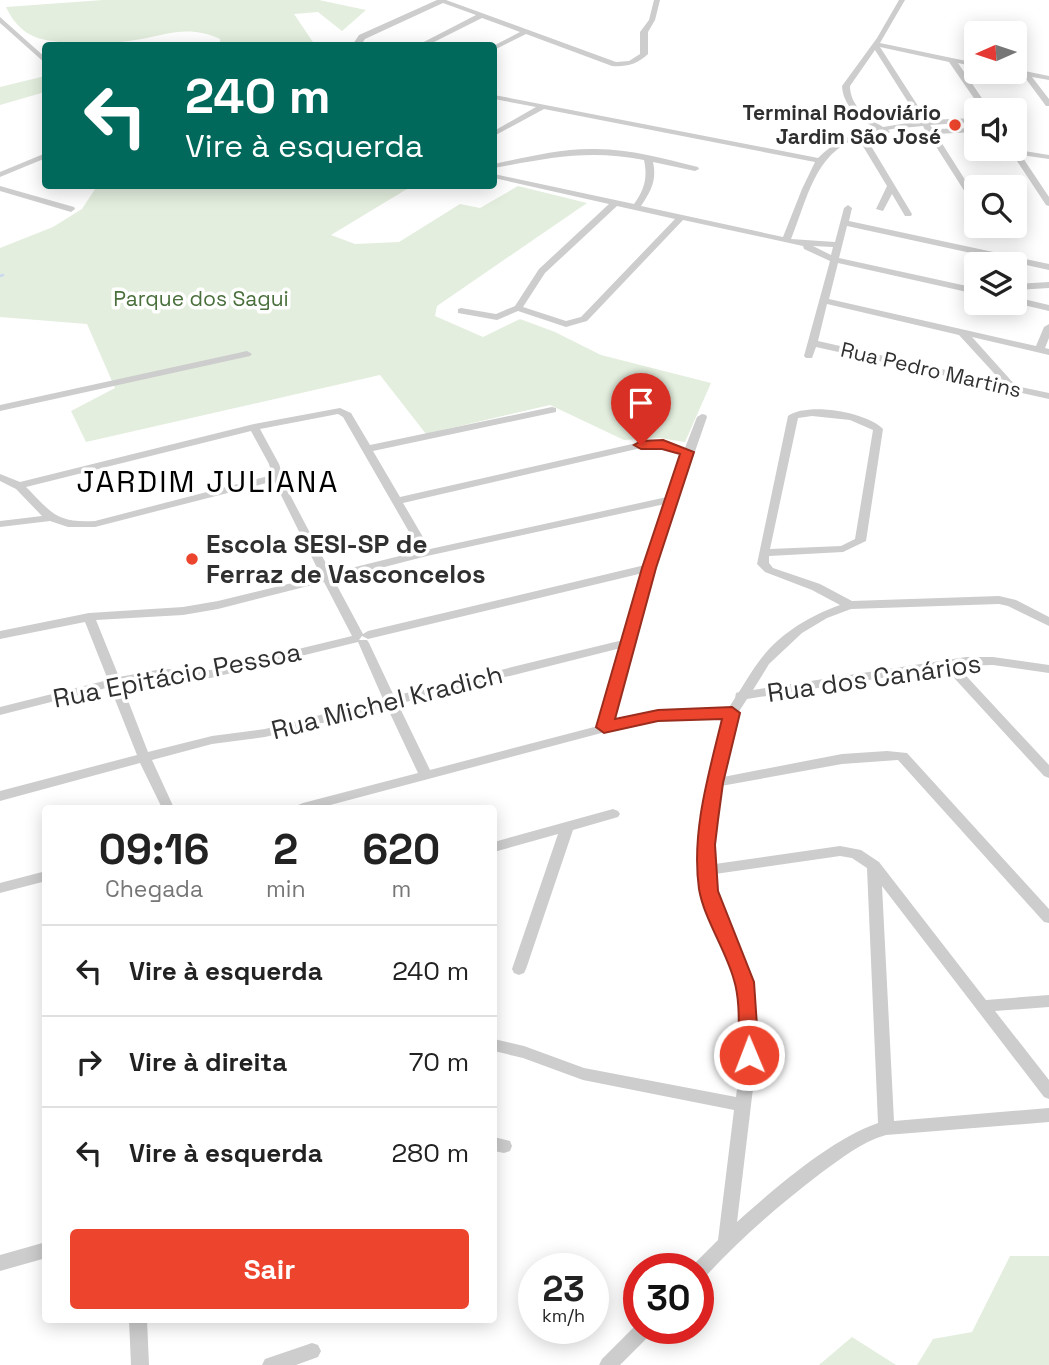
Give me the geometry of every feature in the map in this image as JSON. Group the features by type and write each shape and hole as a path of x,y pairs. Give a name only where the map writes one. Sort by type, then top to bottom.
{"street":[{"path":"360,42 362,37 441,1 614,64 631,63 645,54 644,32 652,20 652,11 657,0"},
{"path":"902,0 876,45 846,86 845,94 852,106 884,131 964,131"},
{"path":"427,42 481,15"},
{"path":"0,19 42,58"},
{"path":"497,47 527,32"},
{"path":"876,45 964,62"},
{"path":"876,45 964,184"},
{"path":"900,57 926,55"},
{"path":"952,60 978,98"},
{"path":"1027,73 1049,78"},
{"path":"1027,74 1049,104"},
{"path":"497,98 820,161"},
{"path":"497,132 544,106"},
{"path":"786,240 820,161 834,146 884,131 926,123 964,121"},
{"path":"862,136 908,214"},
{"path":"497,166 580,152 610,152 695,169"},
{"path":"1027,153 1049,157"},
{"path":"0,175 42,157"},
{"path":"636,207 650,186 648,159"},
{"path":"1021,161 1049,203"},
{"path":"497,177 786,240 833,258 964,288"},
{"path":"880,209 891,187"},
{"path":"0,188 71,209"},
{"path":"518,308 542,271 616,202"},
{"path":"809,356 848,208"},
{"path":"460,311 490,317 518,308 565,324 576,322 591,314 681,217"},
{"path":"844,223 1049,267"},
{"path":"797,243 838,245"},
{"path":"1027,286 1049,285"},
{"path":"824,300 1044,351 1049,327"},
{"path":"1027,303 1049,308"},
{"path":"963,333 1013,388"},
{"name":"Rua Pedro Martins","path":"813,343 1049,396"},
{"path":"0,408 247,354"},
{"path":"368,449 552,410"},
{"path":"18,486 254,428 340,411 347,415 368,449 427,553"},
{"path":"764,553 843,549 860,541 877,426 868,420 806,413 793,416 762,561 769,570 816,587 850,605"},
{"path":"604,727 649,568 687,452 702,417"},
{"path":"254,428 426,776"},
{"path":"397,501 641,445 663,444 687,452"},
{"path":"0,477 18,486 49,518 71,526 95,524 278,477"},
{"path":"0,635 89,617 188,611 329,579 427,553 673,499"},
{"path":"0,523 33,503"},
{"path":"0,523 49,518"},
{"name":"Rua Epitácio Pessoa","path":"0,711 162,673 211,674 649,568"},
{"path":"726,1240 749,1055 745,982 709,891 707,845 715,783 732,713 740,696 765,660 799,630 822,615 850,605 999,600 1012,603 1049,622"},
{"path":"89,617 145,760 167,805"},
{"name":"Rua Michel Kradich","path":"0,796 145,760 212,740 265,733 629,642"},
{"name":"Rua dos Canários","path":"740,696 948,664 993,661 1049,669"},
{"path":"948,664 1049,773"},
{"path":"315,805 604,727 658,716 732,713"},
{"path":"715,783 842,759 902,756 1046,911"},
{"path":"497,847 613,814"},
{"path":"519,969 567,827"},
{"path":"708,870 840,851 856,854 874,866 1049,1092"},
{"path":"874,866 886,1128"},
{"path":"0,888 42,877"},
{"path":"983,1006 1049,1002"},
{"path":"497,1046 524,1052 583,1074 743,1105"},
{"path":"714,1254 762,1207 864,1134 886,1128 1049,1115"},
{"path":"0,1264 42,1251"},
{"path":"138,1323 140,1365"},
{"path":"608,1365 629,1344"},
{"path":"271,1365 312,1351"}],"green space":[{"path":"103,0 319,0 366,10 342,31 318,12 294,14 313,42 220,42 220,39 208,34 174,32 119,42 66,42 40,39 31,35 13,19 6,7"},
{"path":"42,77 42,93 0,105 0,87"},
{"name":"Parque dos Sagui","path":"518,186 587,203 437,306 435,316 483,337 520,319 555,332 601,355 711,383 685,442 659,438 624,440 550,405 426,434 380,375 86,442 71,411 115,388 87,324 0,317 0,248 53,227 82,209 95,189 407,189 331,235 355,244 399,242 460,204 480,208"},
{"path":"1010,1256 1049,1256 1049,1365 917,1365 933,1339 972,1332"},
{"path":"852,1337 896,1365 819,1365"}],"place":[{"name":"Terminal Rodoviário Jardim São José","path":"955,125"},
{"name":"Escola SESI-SP de Ferraz de Vasconcelos","path":"192,559"}],"district":[{"name":"JARDIM JULIANA","path":"208,482"}],"route":[{"path":"641,445 663,444 687,452 649,568 604,727 674,714 732,713 715,783 710,820 707,845 709,891 745,982 749,1055"}]}
